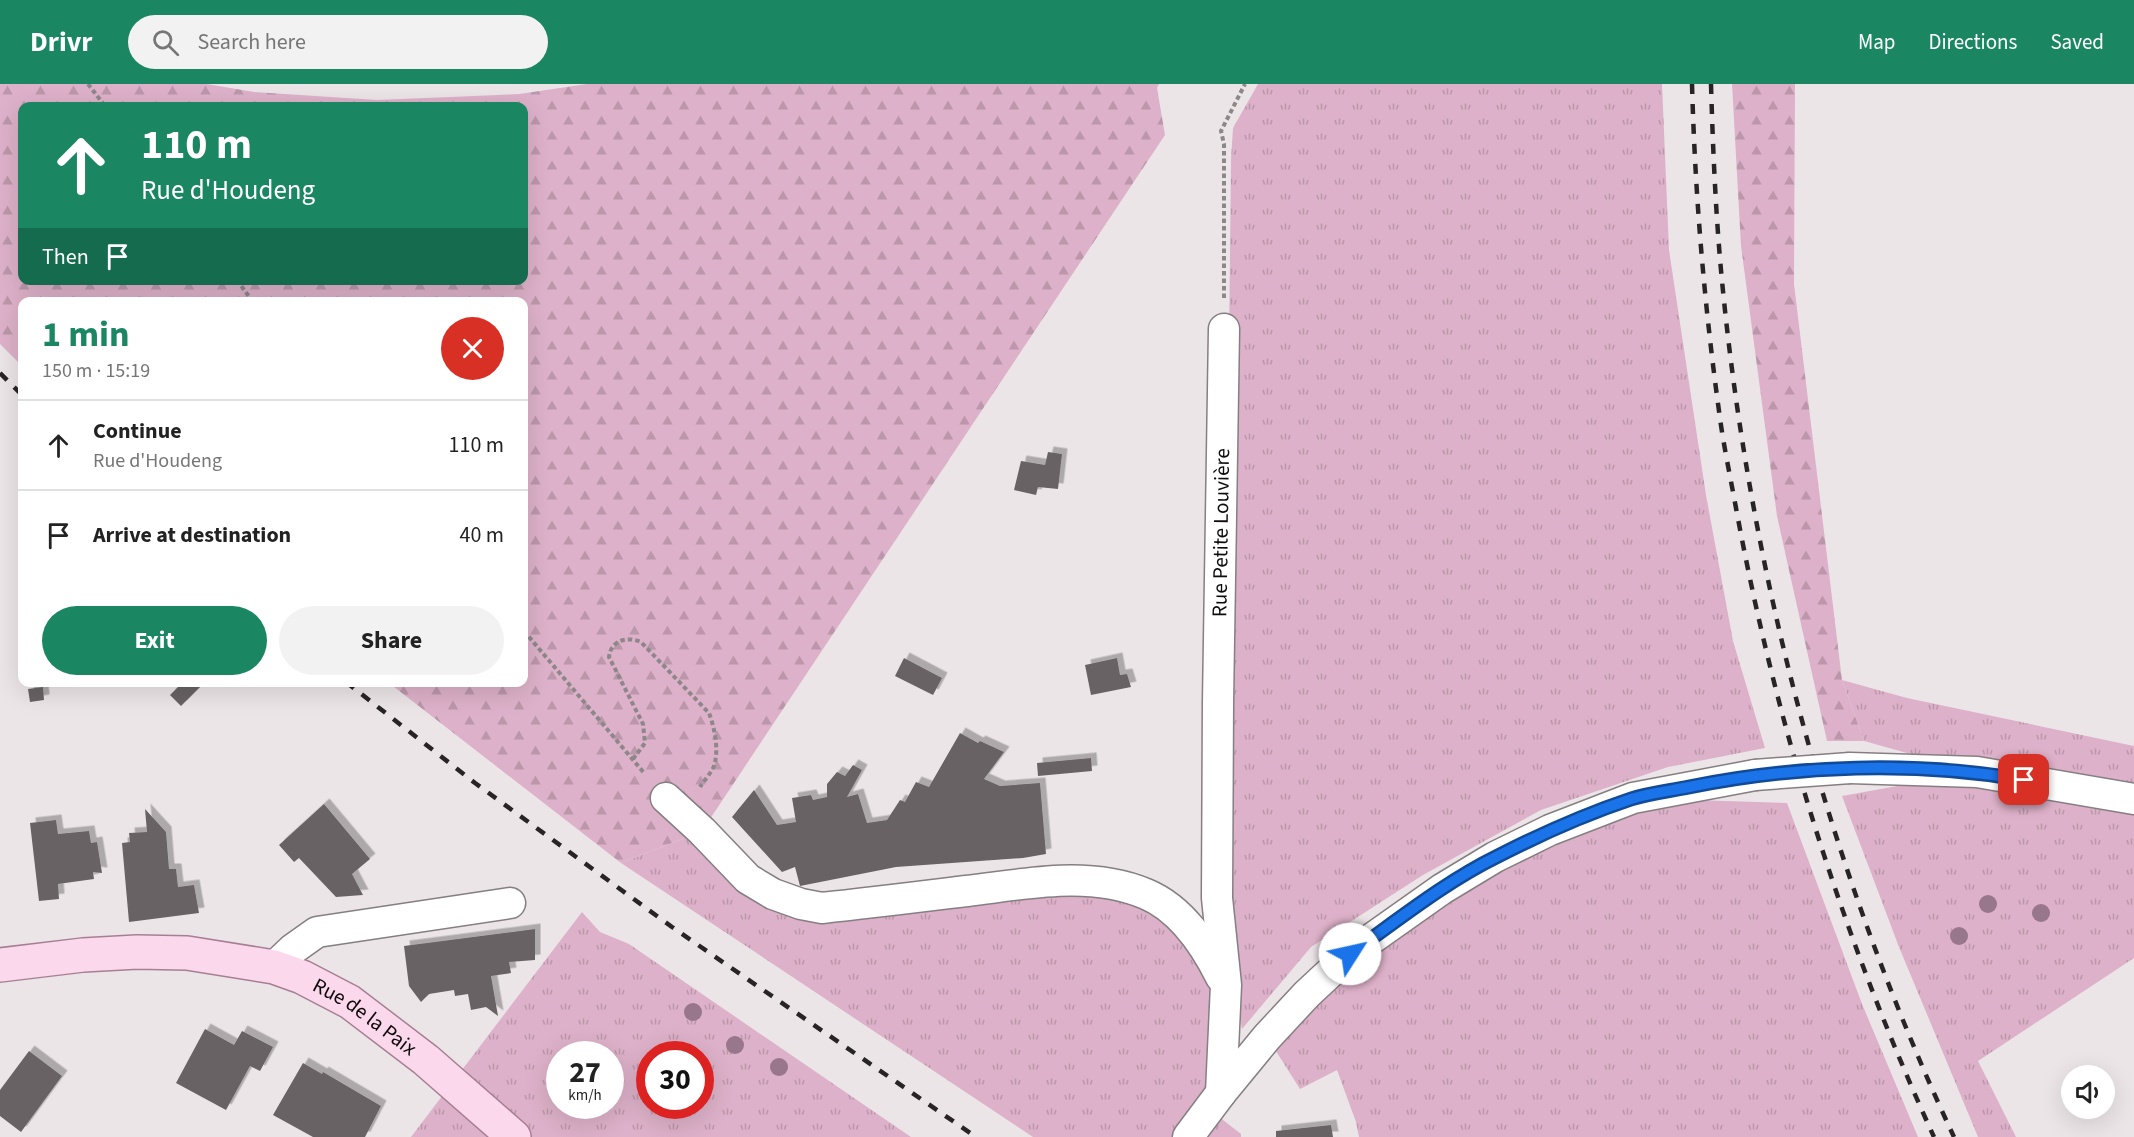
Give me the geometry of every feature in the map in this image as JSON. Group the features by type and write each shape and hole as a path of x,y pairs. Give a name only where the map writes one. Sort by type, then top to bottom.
{"main road":[{"name":"Rue de la Paix","path":"0,965 83,955 137,952 187,953 274,967 302,977 350,1002 426,1060 513,1137"}],"street":[{"name":"Rue Petite Louvière","path":"1221,1093 1226,985 1217,898 1224,329"},
{"path":"1188,1137 1221,1093 1283,1019 1350,954 1442,889 1496,857 1550,830 1633,798 1755,775 1850,768 1977,772 2134,799"},
{"path":"666,798 702,831 748,879 773,894 801,904 822,908 1061,880 1106,882 1147,894 1184,921 1209,953 1226,985"},
{"path":"274,967 316,932 510,903"}],"path":[{"path":"88,84 102,102"},
{"path":"1224,329 1224,144 1221,131 1245,84"},
{"path":"528,636 633,759 645,743 643,724 609,657 610,650 615,643 625,639 641,642 709,713 714,727 716,746 713,767 698,789"}],"green space":[{"path":"0,84 207,84 254,92 377,100 519,94 587,84 1159,84 1157,88 1165,135 702,831 621,863 394,687 528,687 528,297 18,297 18,362 0,344"},
{"path":"1258,84 1662,84 1669,250 1706,495 1733,641 1765,748 1668,767 1541,810 1423,875 1311,947 1242,1029 1230,967 1224,809 1231,159 1233,128"},
{"path":"1732,84 1795,84 1794,284 1842,680 1864,741 1827,741 1777,516 1741,246"},
{"path":"1842,680 1907,698 2134,746 2134,958 1978,1061 2016,1137 1978,1137 1899,947 1842,796 1975,772 1864,741"},
{"path":"1633,798 1787,803 1862,1004 1918,1137 1359,1137 1356,1122 1337,1070 1300,1089 1267,1037 1442,889"},
{"path":"702,831 801,904 1061,880 1147,894 1226,985 1209,1109 1241,1134 1241,1137 1033,1137 621,863"},
{"path":"582,912 600,932 629,944 911,1137 411,1137"}],"building":[{"path":"1048,452 1062,454 1058,489 1038,487 1036,495 1014,490 1021,461 1045,465"},
{"path":"904,658 942,678 933,695 895,676"},
{"path":"1117,658 1120,675 1127,674 1131,687 1091,695 1085,665"},
{"path":"43,687 44,700 30,702 28,689"},
{"path":"178,687 200,687 181,706 170,695"},
{"path":"960,733 978,743 980,741 1004,752 984,779 1000,786 1040,783 1046,854 1023,858 896,867 800,886 795,867 782,872 732,817 754,790 777,825 796,822 792,798 811,795 813,800 827,797 827,784 837,772 845,776 853,765 862,770 847,797 858,794 867,823 887,820 900,800 905,802 916,782 929,787"},
{"path":"1091,758 1092,771 1038,776 1037,763"},
{"path":"324,804 370,859 352,874 363,895 336,897 299,858 294,862 279,845"},
{"path":"145,809 166,832 169,869 176,869 178,887 194,885 199,913 129,922 122,843 130,842 129,833 147,832"},
{"path":"56,820 58,834 89,831 91,843 97,842 102,873 93,872 94,879 58,884 59,899 39,901 30,823"},
{"path":"535,929 535,960 509,962 511,973 491,976 498,1016 486,1007 471,1010 468,994 455,996 454,990 429,994 421,1002 409,986 404,946"},
{"path":"205,1029 234,1045 242,1031 273,1047 260,1071 250,1066 226,1110 176,1083"},
{"path":"29,1051 62,1076 21,1132 0,1116 0,1090"},
{"path":"303,1063 381,1106 365,1137 313,1137 273,1115"},
{"path":"1331,1125 1333,1137 1276,1137 1276,1131"}],"railway":[{"path":"1692,84 1698,207 1714,370 1725,447 1752,589 1792,749 1841,907 1901,1061 1934,1137"},
{"path":"1711,84 1718,239 1736,400 1754,509 1776,617 1803,724 1834,830 1870,934 1910,1036 1954,1137"},
{"path":"0,373 18,391"},
{"path":"352,687 475,783 672,927 976,1137"}],"route":[{"path":"1350,954 1442,889 1496,857 1550,830 1633,798 1755,775 1850,768 1977,772 2024,780"}]}
